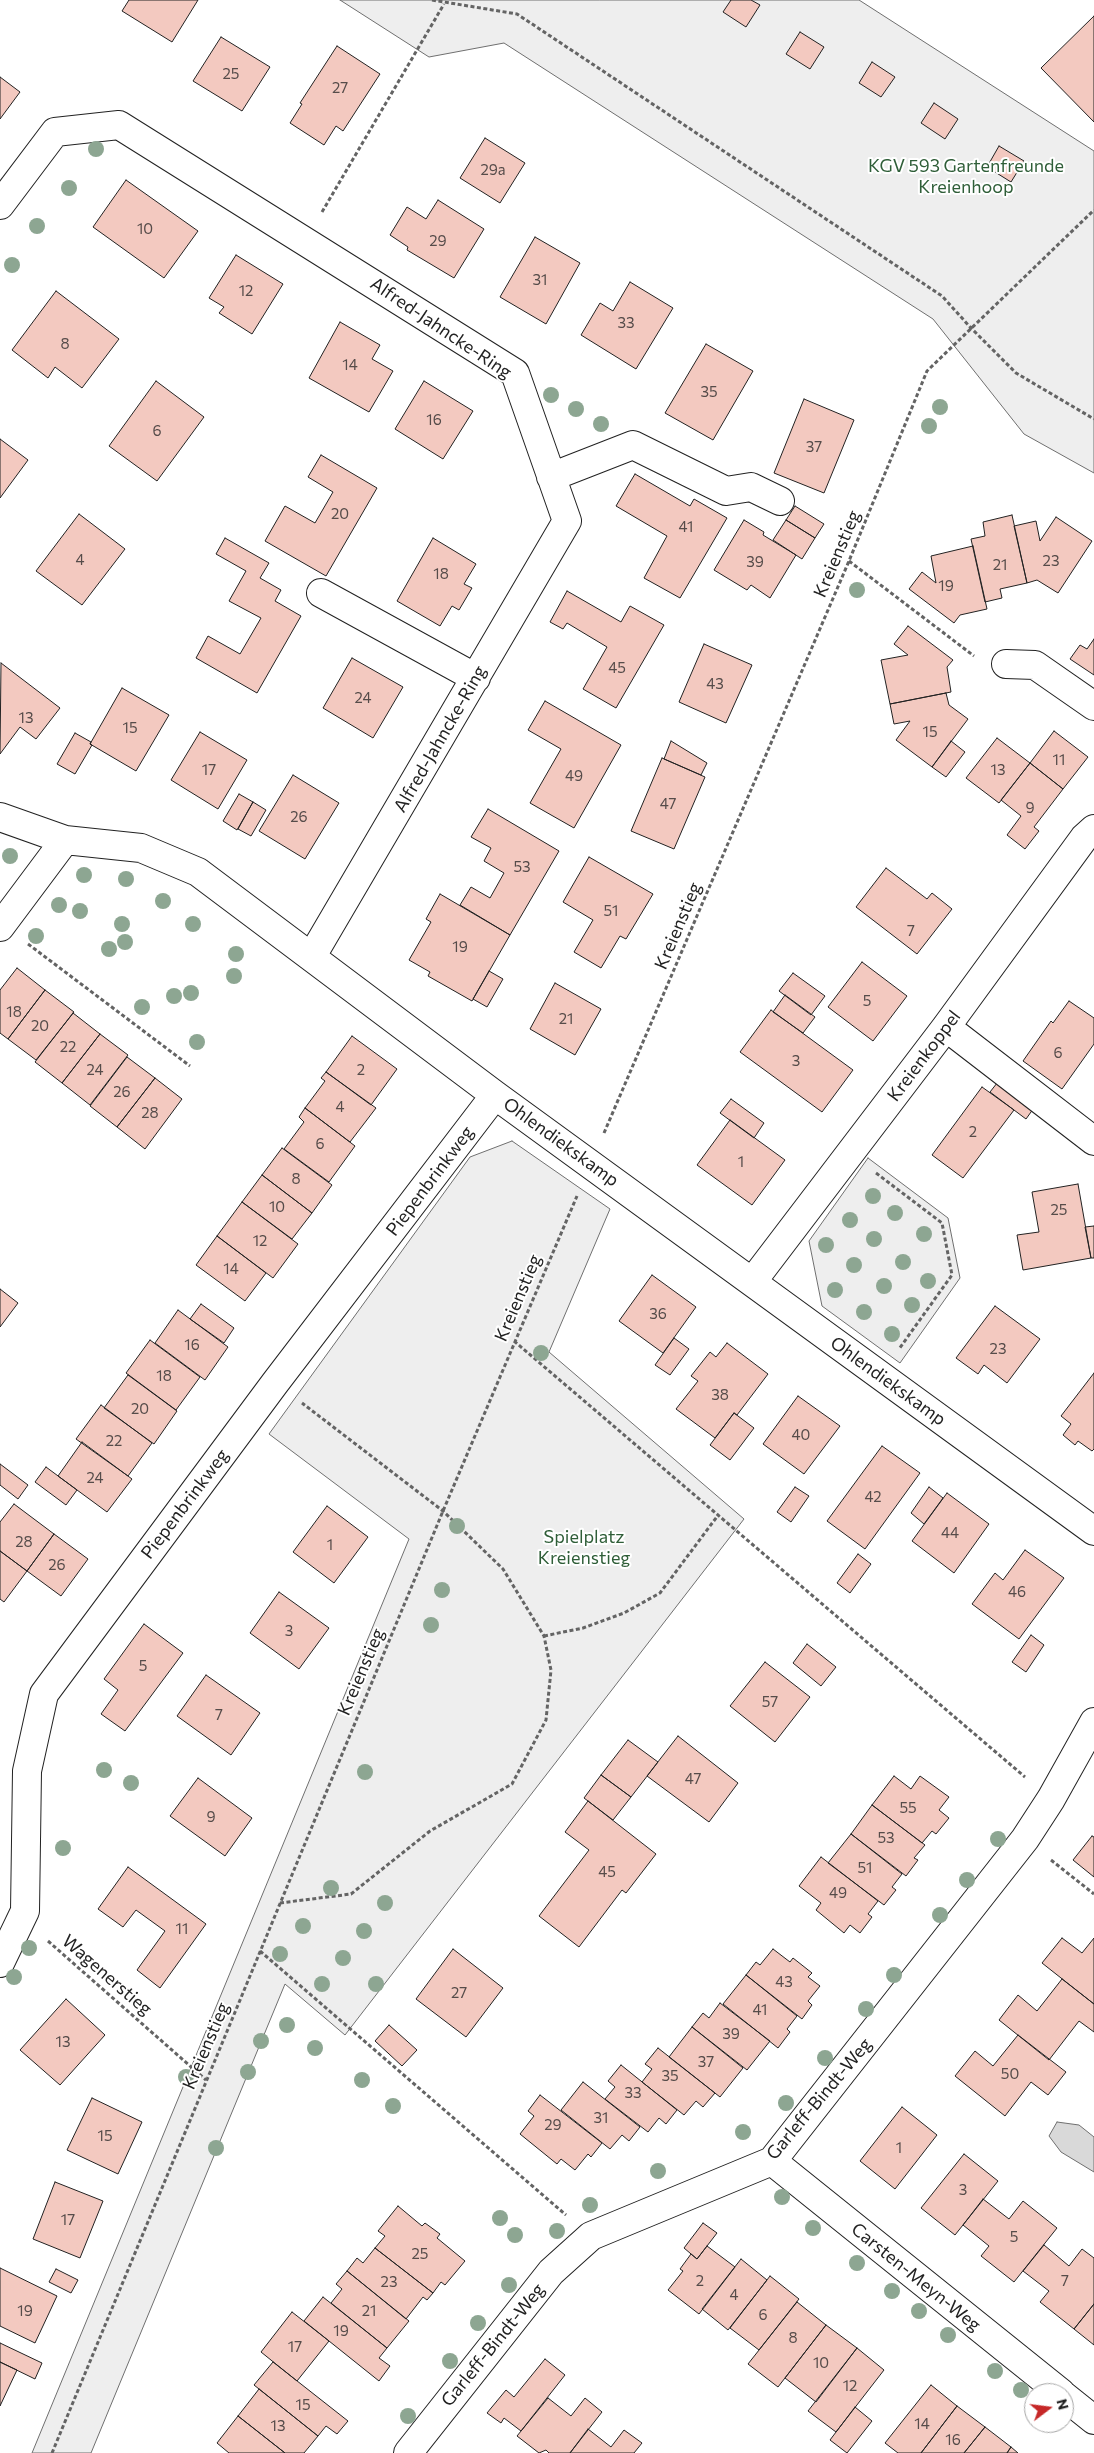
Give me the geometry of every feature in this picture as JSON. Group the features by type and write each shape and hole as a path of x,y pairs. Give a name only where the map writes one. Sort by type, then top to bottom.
{"street":[{"name":"Alfred-Jahncke-Ring","path":"0,205 55,132 120,125 306,240 515,373 567,521 312,956"},
{"path":"552,477 634,445 726,491 750,487 780,501"},
{"path":"321,593 476,678"},
{"path":"1006,664 1036,665 1094,706"},
{"name":"Ohlendiekskamp","path":"0,816 65,840 141,848 198,872 495,1095 1094,1531"},
{"name":"Kreienkoppel","path":"752,1282 946,1027 1084,838 1094,829"},
{"path":"1,926 65,840"},
{"path":"946,1027 1094,1141"},
{"name":"Piepenbrinkweg","path":"0,1963 25,1911 27,1771 44,1694 275,1383 495,1095"},
{"name":"Garleff-Bindt-Weg","path":"419,2449 552,2272 590,2236 772,2161 1025,1839 1051,1799 1094,1722"},
{"name":"Carsten-Meyn-Weg","path":"772,2161 1049,2383"},
{"path":"1074,2404 1094,2420"}],"path":[{"path":"432,0 444,4 517,14 942,296 971,328 1016,372 1094,418"},
{"path":"306,240 444,4"},
{"name":"Kreienstieg","path":"52,2453 514,1341 849,561 927,371 1094,210"},
{"path":"849,561 979,660 1006,664"},
{"path":"1,926 190,1066"},
{"path":"850,1153 942,1223 952,1275 880,1375"},
{"path":"514,1341 1051,1799"},
{"path":"275,1383 443,1511 503,1569 544,1636 551,1670 546,1720 512,1784 430,1831 351,1894 280,1903"},
{"path":"544,1636 583,1628 624,1613 660,1593 719,1514"},
{"path":"1025,1839 1094,1894"},
{"name":"Wagenerstieg","path":"25,1911 43,1937 206,2080"},
{"path":"260,1951 590,2236"}],"green space":[{"name":"KGV 593 Gartenfreunde Kreienhoop","path":"340,0 859,0 1094,151 1094,473 1024,434 933,319 504,43 429,57"},
{"name":"Spielplatz Kreienstieg","path":"512,1141 610,1209 549,1352 744,1519 345,2035 285,1984 91,2453 32,2453 409,1539 269,1434 470,1157"},
{"path":"868,1158 948,1218 960,1278 900,1363 822,1306 809,1241"}],"shaded area":[{"path":"1057,2122 1079,2125 1094,2137 1094,2172 1061,2152 1049,2136"}],"building":[{"path":"129,0 198,0 172,42 122,11"},
{"path":"731,0 751,0 760,5 746,27 723,12"},
{"path":"1094,16 1094,122 1041,68"},
{"path":"800,32 824,47 810,69 786,54"},
{"path":"221,37 270,67 242,111 193,81"},
{"path":"337,46 380,74 343,131 336,126 324,145 290,123 302,104 300,103"},
{"path":"872,62 895,77 881,97 859,83"},
{"path":"0,77 20,92 0,119"},
{"path":"934,103 958,119 945,139 921,123"},
{"path":"485,138 525,163 500,203 460,178"},
{"path":"999,146 1024,161 1011,182 987,167"},
{"path":"126,180 198,231 164,278 93,227"},
{"path":"438,200 484,229 454,278 407,250 408,247 390,235 407,207 426,219"},
{"path":"535,237 580,263 546,324 500,297"},
{"path":"236,255 283,284 252,334 219,313 224,307 209,298"},
{"path":"630,282 673,308 636,369 581,335 600,303 613,311"},
{"path":"56,291 119,339 82,388 55,367 48,378 12,350"},
{"path":"340,322 380,345 372,359 393,371 369,412 309,378"},
{"path":"706,344 753,371 713,440 665,413"},
{"path":"156,381 204,417 157,481 109,446"},
{"path":"424,381 473,411 443,459 395,429"},
{"path":"804,399 854,420 824,493 774,473"},
{"path":"0,439 28,460 0,498"},
{"path":"321,455 377,488 326,576 265,541 285,506 315,523 333,492 308,477"},
{"path":"635,474 690,506 694,499 727,518 680,598 644,578 667,536 616,506"},
{"path":"795,506 824,524 815,538 786,520"},
{"path":"79,514 125,549 82,605 36,571"},
{"path":"1012,515 1027,583 1000,589 1002,598 985,602 971,539 985,536 983,522"},
{"path":"1056,517 1092,541 1058,593 1037,580 1027,583 1014,526 1036,521 1040,541"},
{"path":"744,520 764,532 763,535 796,555 770,598 751,585 747,590 714,570"},
{"path":"786,520 815,538 802,559 773,540"},
{"path":"225,538 269,563 260,578 281,590 275,601 301,616 257,693 196,658 208,636 240,654 261,618 229,601 246,571 216,554"},
{"path":"433,538 476,564 464,584 472,588 459,610 452,606 440,626 397,601"},
{"path":"973,546 987,609 960,615 954,623 909,589 922,572 936,583 931,556"},
{"path":"567,591 621,622 630,606 664,625 616,708 583,689 607,647 567,623 563,629 550,622"},
{"path":"908,626 953,660 947,667 951,692 890,704 881,660 908,655 894,644"},
{"path":"1094,639 1094,675 1070,659 1080,645 1087,649"},
{"path":"704,644 752,665 726,723 679,702"},
{"path":"352,658 403,687 373,738 323,708"},
{"path":"1,663 60,708 36,739 20,727 0,754"},
{"path":"122,688 169,715 136,771 90,744"},
{"path":"946,693 949,705 968,719 932,767 896,740 910,721 894,724 890,704"},
{"path":"545,701 621,745 574,828 530,803 561,749 528,730"},
{"path":"1054,731 1088,757 1063,789 1030,763"},
{"path":"200,732 247,760 218,809 171,780"},
{"path":"75,733 91,742 90,744 92,745 75,774 57,764"},
{"path":"997,738 1030,763 999,803 966,778"},
{"path":"671,741 707,763 701,775 664,759"},
{"path":"951,741 965,752 946,777 932,767"},
{"path":"662,758 705,777 674,849 631,831"},
{"path":"1030,763 1063,789 1034,827 1039,831 1025,849 1007,835 1021,816 1001,800"},
{"path":"293,775 339,803 305,859 259,831"},
{"path":"239,794 253,802 237,830 223,821"},
{"path":"253,802 266,810 251,836 238,829"},
{"path":"488,809 559,851 510,935 460,905 471,887 490,898 504,873 484,861 491,848 471,837"},
{"path":"589,857 653,894 626,939 620,936 601,968 574,952 593,920 563,902"},
{"path":"886,868 927,899 932,893 952,909 917,954 856,907"},
{"path":"440,894 510,935 472,1001 428,976 430,972 409,960 431,922 426,919"},
{"path":"862,962 907,996 873,1041 828,1007"},
{"path":"17,968 45,990 8,1039 0,1033 0,990"},
{"path":"489,971 503,979 487,1007 473,999"},
{"path":"793,973 825,996 811,1015 779,991"},
{"path":"555,983 601,1009 575,1055 530,1029"},
{"path":"45,990 74,1012 36,1060 8,1039"},
{"path":"785,995 815,1017 803,1033 773,1012"},
{"path":"1069,1001 1094,1018 1094,1044 1062,1089 1023,1061 1051,1021 1053,1023"},
{"path":"771,1010 853,1070 822,1112 740,1052"},
{"path":"73,1013 100,1034 62,1083 35,1062"},
{"path":"100,1034 128,1055 90,1105 62,1083"},
{"path":"352,1036 397,1069 371,1105 326,1072"},
{"path":"127,1057 155,1078 117,1127 90,1106"},
{"path":"326,1072 376,1108 350,1142 305,1108 325,1081 321,1078"},
{"path":"155,1078 182,1099 145,1149 117,1127"},
{"path":"1001,1078 1036,1105 1026,1119 990,1092"},
{"path":"982,1087 1014,1110 963,1178 932,1155"},
{"path":"731,1099 764,1123 754,1138 720,1113"},
{"path":"305,1108 355,1146 329,1182 284,1149 304,1122 299,1117"},
{"path":"730,1120 785,1160 752,1205 697,1165"},
{"path":"282,1148 332,1185 312,1213 262,1175"},
{"path":"262,1175 312,1213 292,1239 242,1202"},
{"path":"1078,1184 1091,1258 1023,1270 1017,1235 1039,1232 1032,1192"},
{"path":"242,1202 298,1244 273,1278 217,1236"},
{"path":"1094,1226 1094,1258 1091,1258 1085,1227"},
{"path":"217,1236 266,1273 245,1301 196,1265"},
{"path":"652,1275 696,1307 663,1353 619,1321"},
{"path":"0,1289 18,1303 0,1327"},
{"path":"201,1304 234,1328 224,1343 190,1319"},
{"path":"995,1306 1040,1339 1007,1383 984,1365 978,1374 956,1358"},
{"path":"178,1310 228,1347 205,1380 155,1343"},
{"path":"674,1338 689,1349 670,1375 655,1365"},
{"path":"150,1340 200,1377 176,1410 126,1373"},
{"path":"727,1343 768,1374 737,1415 734,1413 715,1438 676,1409 698,1381 691,1376 710,1352 716,1357"},
{"path":"1094,1373 1094,1449 1092,1451 1078,1441 1075,1445 1063,1435 1071,1424 1061,1416"},
{"path":"128,1375 177,1411 154,1444 104,1408"},
{"path":"798,1396 840,1426 804,1474 763,1444"},
{"path":"101,1405 152,1443 128,1476 76,1439"},
{"path":"734,1413 754,1428 730,1460 710,1445"},
{"path":"82,1442 132,1479 107,1512 58,1476"},
{"path":"882,1446 920,1473 865,1549 827,1521"},
{"path":"0,1464 28,1485 18,1499 0,1485"},
{"path":"46,1467 77,1490 66,1505 35,1482"},
{"path":"795,1487 809,1496 791,1522 777,1512"},
{"path":"929,1487 943,1498 924,1524 911,1513"},
{"path":"947,1493 989,1524 954,1573 912,1541"},
{"path":"14,1504 54,1534 27,1571 0,1551 0,1522"},
{"path":"327,1506 368,1537 334,1583 293,1552"},
{"path":"54,1534 88,1559 61,1596 27,1571"},
{"path":"1025,1550 1064,1578 1019,1639 972,1604 995,1573 1003,1580"},
{"path":"0,1551 27,1571 4,1602 0,1599"},
{"path":"858,1554 871,1564 850,1593 837,1583"},
{"path":"279,1592 329,1628 299,1669 250,1633"},
{"path":"144,1624 183,1653 125,1731 101,1714 118,1690 104,1679"},
{"path":"1031,1635 1044,1645 1026,1672 1012,1662"},
{"path":"807,1644 836,1667 821,1686 793,1663"},
{"path":"765,1662 810,1697 775,1742 730,1706"},
{"path":"206,1675 260,1713 231,1755 177,1716"},
{"path":"678,1736 738,1783 709,1822 647,1776"},
{"path":"628,1740 658,1762 631,1797 601,1775"},
{"path":"601,1775 631,1797 613,1820 584,1798"},
{"path":"894,1776 911,1789 920,1776 949,1797 939,1810 949,1818 936,1834 932,1831 922,1843 872,1805"},
{"path":"198,1778 252,1818 225,1856 170,1816"},
{"path":"588,1801 656,1854 626,1893 622,1890 579,1947 539,1916 589,1850 565,1832"},
{"path":"872,1805 925,1845 914,1858 918,1860 906,1876 851,1834"},
{"path":"851,1834 902,1874 892,1887 896,1890 884,1905 828,1863"},
{"path":"1092,1836 1094,1837 1094,1877 1073,1860"},
{"path":"821,1857 878,1901 868,1914 872,1917 860,1933 850,1925 844,1933 816,1910 821,1903 799,1886"},
{"path":"128,1867 206,1924 160,1988 137,1970 165,1931 136,1910 123,1927 98,1909"},
{"path":"1062,1938 1082,1953 1094,1938 1094,2004 1042,1963"},
{"path":"453,1949 503,1988 466,2037 416,1999"},
{"path":"773,1949 790,1962 793,1958 812,1973 808,1977 820,1986 808,2001 812,2005 802,2019 746,1975 756,1962 760,1965"},
{"path":"746,1975 797,2016 787,2029 790,2032 778,2048 723,2004"},
{"path":"1062,1979 1094,2004 1094,2032 1079,2021 1049,2060 999,2020 1018,1995 1037,2011"},
{"path":"66,1999 105,2035 60,2085 20,2050"},
{"path":"720,2003 770,2041 747,2070 692,2027 703,2013 709,2018"},
{"path":"389,2025 417,2050 402,2066 375,2041"},
{"path":"692,2027 743,2068 720,2097 669,2057"},
{"path":"1018,2035 1066,2072 1048,2095 1031,2082 1005,2116 955,2076 975,2051 993,2066"},
{"path":"658,2048 715,2093 703,2107 696,2101 684,2115 642,2082 652,2069 645,2064"},
{"path":"621,2065 677,2110 666,2124 659,2118 648,2132 605,2099 615,2087 608,2081"},
{"path":"583,2082 640,2127 629,2141 622,2135 610,2149 561,2110"},
{"path":"540,2095 602,2143 591,2157 588,2154 575,2170 561,2159 557,2164 520,2134 534,2116 528,2111"},
{"path":"92,2098 142,2122 118,2174 67,2150"},
{"path":"902,2107 937,2135 895,2189 860,2161"},
{"path":"964,2154 998,2181 955,2235 921,2208"},
{"path":"55,2182 103,2201 80,2258 33,2239"},
{"path":"983,2199 1009,2219 1023,2201 1057,2228 1014,2282 981,2256 989,2246 963,2225"},
{"path":"398,2206 422,2226 425,2223 440,2234 437,2238 465,2261 445,2285 441,2282 433,2293 375,2248 385,2236 378,2231"},
{"path":"703,2223 717,2233 697,2259 684,2248"},
{"path":"1044,2245 1069,2266 1082,2249 1094,2258 1094,2304 1074,2329 1040,2302 1049,2291 1023,2271"},
{"path":"707,2246 735,2267 699,2314 668,2290 683,2271 680,2269 691,2254 697,2259"},
{"path":"375,2248 433,2293 427,2300 423,2297 406,2319 347,2271 357,2258 363,2263"},
{"path":"741,2259 767,2280 728,2330 702,2309"},
{"path":"0,2268 57,2296 35,2343 0,2326"},
{"path":"56,2269 78,2280 71,2293 49,2282"},
{"path":"347,2271 409,2321 387,2348 331,2303 342,2289 336,2284"},
{"path":"770,2276 799,2299 759,2350 730,2328"},
{"path":"323,2297 387,2348 379,2358 390,2366 379,2381 304,2321"},
{"path":"797,2302 826,2325 778,2387 748,2364"},
{"path":"1094,2304 1094,2345 1074,2329"},
{"path":"292,2312 329,2341 297,2381 261,2352"},
{"path":"826,2325 857,2348 816,2402 785,2378"},
{"path":"0,2343 42,2363 35,2379 0,2362"},
{"path":"857,2348 884,2370 836,2432 808,2411"},
{"path":"545,2359 565,2375 521,2431 504,2418 501,2423 487,2413 506,2390 514,2397"},
{"path":"0,2362 17,2370 0,2406"},
{"path":"273,2362 348,2421 337,2434 326,2426 318,2436 254,2385"},
{"path":"931,2385 957,2406 921,2453 898,2453 885,2443"},
{"path":"259,2389 318,2436 304,2453 285,2453 238,2416"},
{"path":"548,2398 571,2416 585,2398 602,2412 570,2453 549,2453 546,2450 539,2453 517,2436"},
{"path":"957,2406 985,2427 964,2453 921,2453"},
{"path":"855,2407 872,2421 847,2453 830,2440"},
{"path":"238,2416 285,2453 229,2453 217,2443"},
{"path":"985,2427 1011,2447 1007,2453 964,2453"},
{"path":"588,2429 611,2447 624,2430 642,2443 634,2453 570,2453"},
{"path":"1011,2447 1018,2453 1007,2453"}]}
